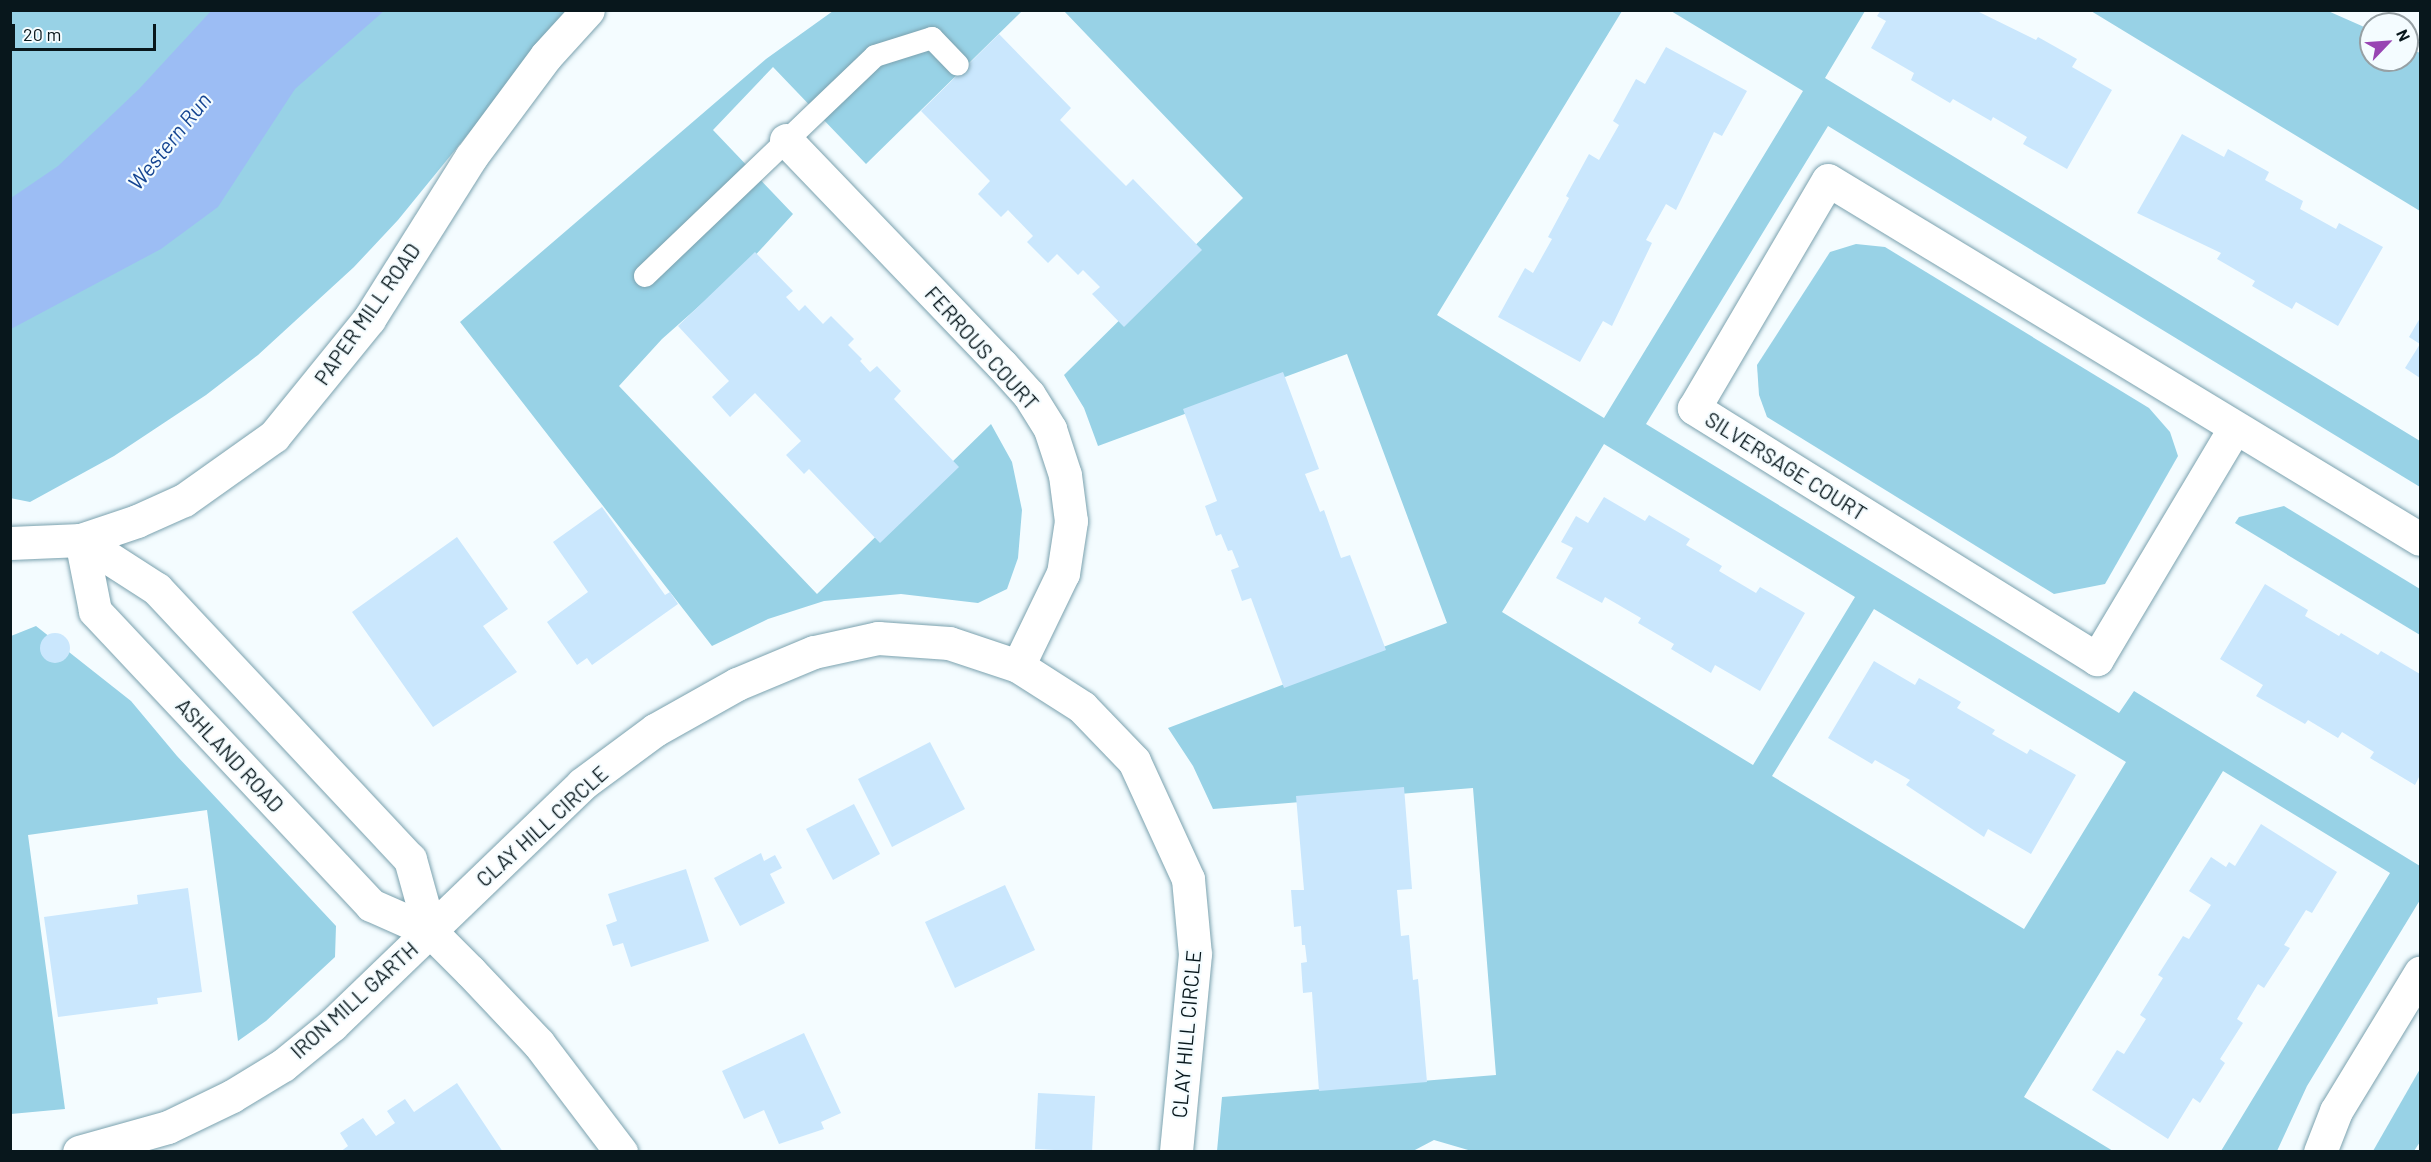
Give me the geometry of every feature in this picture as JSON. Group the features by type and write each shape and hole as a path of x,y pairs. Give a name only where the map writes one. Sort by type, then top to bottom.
{"street":[{"name":"PAPER MILL ROAD","path":"81,540 184,500 274,436 369,319 471,157 546,56 588,10"},
{"name":"FERROUS COURT","path":"786,140 1002,365 1029,396 1050,429 1065,475 1071,521 1063,573 1018,666"},
{"name":"SILVERSAGE COURT","path":"2235,429 2097,659 1694,408 1828,180 2235,429 2421,539"},
{"path":"10,543 81,540"},
{"name":"ASHLAND ROAD","path":"81,540 158,589 410,859 430,931"},
{"name":"ASHLAND ROAD","path":"81,540 95,611 371,905 430,931 539,1044 621,1152"},
{"name":"CLAY HILL CIRCLE","path":"430,931 582,784 655,730 737,684 814,652 878,638 949,643 1018,666 1082,707 1134,761 1188,879 1195,954 1176,1152"},
{"name":"IRON MILL GARTH","path":"79,1152 168,1127 262,1077 332,1025 430,931"},
{"path":"2320,1152 2336,1111 2421,973"}],"lane":[{"path":"645,276 875,56 932,38 958,65"}],"shaded area":[{"path":"10,11 584,11 504,90 398,220 354,267 258,355 206,395 114,456 30,502 10,498"},
{"path":"833,11 1022,11 866,164 773,67 713,130 793,214 750,261 662,339 619,386 817,594 991,424 1012,462 1022,510 1018,558 1007,589 978,603 901,594 824,601 768,619 712,646 460,322 766,59"},
{"path":"1064,11 1622,11 1437,315 1604,418 1803,91 1671,11 1865,11 1825,78 2420,441 2420,487 1828,126 1646,424 2119,713 2134,691 2420,866 2420,900 2307,1086 2277,1151 2221,1151 2390,873 2223,771 2024,1097 2113,1151 1475,1152 1434,1140 1413,1151 1217,1151 1222,1097 1496,1075 1473,788 1213,809 1193,766 1168,728 1447,623 1347,354 1098,446 1084,408 1064,375 1243,198","holes":["1604,444 1855,597 1753,765 1502,612","1874,609 2126,762 2024,929 1772,776"]},
{"path":"2091,11 2328,11 2359,25 2359,72 2419,72 2420,53 2420,211"},
{"path":"1856,244 1885,247 2149,408 2170,432 2178,456 2105,584 2054,594 1767,417 1759,395 1757,365 1830,252"},
{"path":"2284,506 2420,589 2420,635 2235,523 2239,517"},
{"path":"36,626 131,701 177,756 336,926 335,957 266,1021 238,1041 207,810 28,835 65,1109 11,1114 11,636"},
{"path":"2420,1069 2420,1142 2414,1151 2373,1151"}],"water":[{"name":"Western Run","path":"211,11 384,11 295,89 218,207 161,249 11,329 11,198 58,166 139,89"}],"building":[{"path":"1881,10 1975,10 2036,40 2038,37 2077,59 2072,67 2112,90 2067,169 2023,144 2027,137 1993,117 1991,121 1953,99 1950,103 1911,80 1914,73 1871,48 1886,21 1877,16"},
{"path":"999,34 1071,108 1060,120 1126,186 1133,179 1202,250 1124,327 1092,294 1100,287 1083,270 1078,275 1057,254 1048,263 1027,242 1033,236 1008,210 1001,217 978,194 990,181 921,111"},
{"path":"1666,47 1747,91 1722,136 1714,132 1676,210 1666,204 1646,240 1652,243 1612,326 1603,321 1580,362 1498,317 1525,268 1533,273 1552,239 1548,237 1569,198 1566,196 1589,154 1599,160 1619,125 1613,121 1636,79 1645,84"},
{"path":"2182,134 2224,157 2228,149 2269,172 2265,180 2303,201 2300,209 2336,229 2339,223 2383,247 2338,326 2296,302 2292,309 2252,286 2255,281 2217,259 2221,253 2137,213"},
{"path":"755,252 793,291 786,297 799,311 805,305 823,324 831,316 854,339 848,345 862,359 860,361 870,372 877,366 901,391 894,399 959,467 880,543 809,469 804,474 786,455 801,441 755,393 730,417 712,397 729,381 678,326"},
{"path":"2420,318 2420,344 2409,337"},
{"path":"2420,344 2420,378 2405,368"},
{"path":"1283,372 1319,469 1305,474 1320,512 1324,510 1341,558 1350,555 1386,650 1284,688 1251,598 1242,601 1231,570 1239,567 1232,550 1228,551 1221,534 1216,536 1205,506 1217,501 1183,409"},
{"path":"1604,497 1645,521 1649,515 1690,539 1686,545 1722,566 1719,571 1756,593 1760,587 1805,613 1760,691 1715,665 1711,673 1671,649 1674,644 1638,623 1641,618 1605,597 1602,603 1556,578 1573,548 1561,542 1576,516 1588,523"},
{"path":"602,507 665,595 670,592 678,604 592,665 587,658 577,665 547,622 588,592 553,542"},
{"path":"457,537 508,609 483,626 517,672 433,727 352,612"},
{"path":"2265,584 2308,610 2305,616 2339,636 2341,633 2378,655 2381,651 2420,674 2420,775 2415,785 2370,758 2374,752 2342,732 2338,738 2308,720 2305,724 2256,696 2263,685 2220,659"},
{"path":"55,633 66,637 70,648 66,659 55,663 44,659 40,648 44,637"},
{"path":"1874,661 1915,685 1919,678 1961,702 1957,708 1995,730 1992,734 2027,754 2030,749 2076,775 2031,854 1988,829 1984,837 1906,785 1910,780 1875,760 1872,764 1828,738"},
{"path":"930,742 965,809 892,847 858,779"},
{"path":"1404,787 1412,889 1397,890 1401,936 1409,935 1413,980 1418,979 1427,1082 1319,1091 1312,992 1303,993 1301,963 1307,962 1305,945 1302,945 1301,926 1294,927 1291,890 1304,890 1296,796"},
{"path":"854,804 880,854 833,880 806,829"},
{"path":"2261,824 2337,872 2312,913 2306,910 2284,945 2290,948 2264,988 2258,984 2237,1019 2243,1023 2220,1059 2225,1063 2200,1103 2193,1098 2168,1139 2092,1090 2117,1050 2124,1054 2146,1019 2140,1015 2163,978 2158,975 2183,936 2189,939 2211,905 2189,891 2211,857 2226,867 2229,862 2235,866"},
{"path":"761,853 764,861 775,855 782,868 770,874 785,903 740,926 714,878"},
{"path":"686,869 709,941 631,967 623,943 613,946 606,925 617,921 608,894"},
{"path":"1005,885 1035,950 955,988 925,922"},
{"path":"188,888 202,992 157,998 158,1004 58,1017 44,917 138,904 137,895"},
{"path":"804,1033 841,1113 821,1122 824,1129 779,1144 764,1110 744,1119 722,1071"},
{"path":"457,1083 503,1152 340,1152 348,1146 340,1133 363,1118 376,1136 395,1123 387,1111 405,1099 414,1112"},
{"path":"1038,1093 1095,1096 1092,1152 1035,1149"}]}
